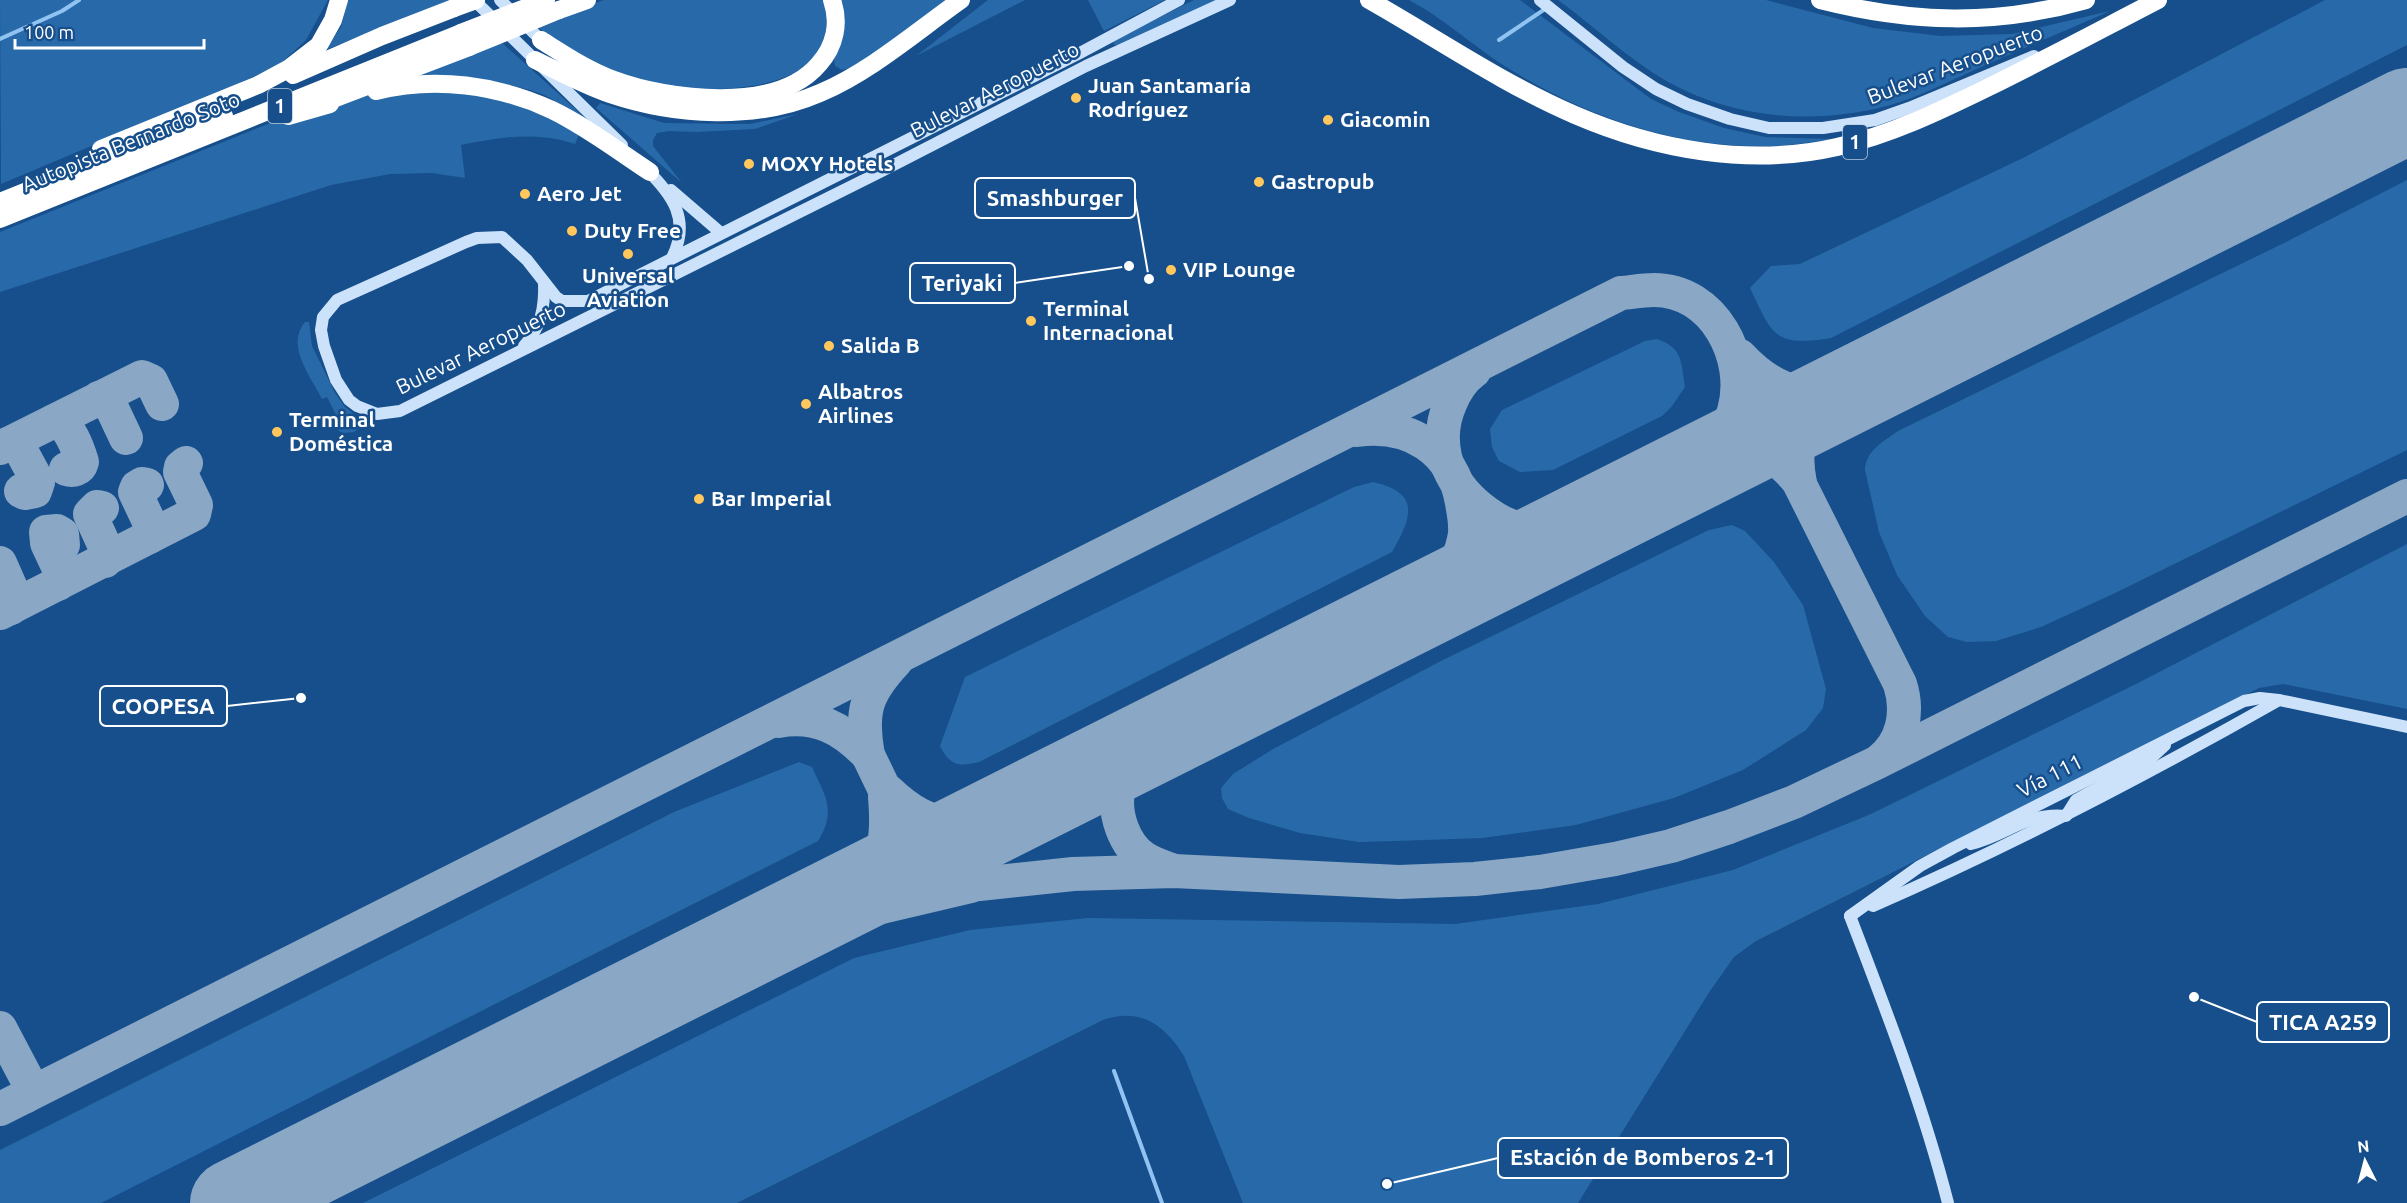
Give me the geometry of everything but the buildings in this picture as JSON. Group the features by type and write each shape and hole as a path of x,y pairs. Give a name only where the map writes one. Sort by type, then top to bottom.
{"highway":[{"path":"0,191 258,85 288,69 319,45 333,20 339,0"},
{"name":"Autopista Bernardo Soto","path":"460,28 475,0"},
{"name":"Autopista Bernardo Soto","path":"288,116 514,0"},
{"name":"Autopista Bernardo Soto","path":"0,219 97,172 256,104 460,28 550,3 587,0"},
{"path":"541,40 586,68 613,80 655,92 707,98 758,95 789,86 811,75 824,58 834,39 837,25 832,0"},
{"path":"535,60 610,94 653,105 691,111 756,110 802,100 837,85 961,0"},
{"name":"1","path":"1369,0 1473,63 1575,115 1611,129 1667,146 1730,154 1776,155 1838,147 1916,121 2158,0"},
{"path":"1820,0 1876,13 1923,19 1959,20 2027,13 2086,0"},
{"path":"2027,13 2055,0"},
{"path":"288,116 392,87 420,84 471,86 526,100 552,111 578,125 650,172"},
{"name":"1","path":"97,172 288,116"},
{"name":"Autopista Bernardo Soto","path":"0,202 97,172"}],"street":[{"path":"475,0 650,172 721,233"},
{"path":"500,0 541,40"},
{"name":"Bulevar Aeropuerto","path":"1179,0 1078,54 588,302 562,302 527,260 502,237 477,238 337,300 323,317 321,330 329,363 349,400 357,406 377,414 400,411 880,172 1092,63 1230,0"},
{"name":"Bulevar Aeropuerto","path":"1540,0 1623,67 1656,89 1687,104 1730,119 1769,128 1823,128 1883,117 2129,15"},
{"path":"650,172 675,205 680,217 680,237 672,258"},
{"path":"519,352 532,337 541,320 545,301 544,282"},
{"name":"Vía 111","path":"1850,916 1920,866 2244,701 2260,698 2279,700 2407,728"},
{"name":"Vía 111","path":"1850,916 2066,816 2175,759 2279,700"},
{"path":"1953,848 1990,839 2034,817 2048,814 2066,816 2076,800 2151,758 2172,737"},
{"path":"1850,916 1889,1020 1933,1150 1948,1203"}],"shaded area":[{"path":"0,0 328,0 306,40 280,64 229,88 1,184"},
{"path":"348,0 452,0 325,50 341,27"},
{"path":"604,0 823,0 827,22 826,31 814,58 794,73 766,83 734,88 668,87 640,82 607,71 575,54 536,26"},
{"path":"840,0 948,0 881,51 853,67 842,70 835,66 834,58"},
{"path":"988,0 1025,0 916,56"},
{"path":"1088,0 1165,0 1104,31"},
{"path":"1194,0 1218,0 1118,46 1113,44 1116,39"},
{"path":"1409,0 1520,0 1651,99 1679,112 1724,128 1765,137 1833,139 1769,146 1734,145 1699,142 1630,125 1564,99 1533,83"},
{"path":"1558,0 1766,0 1873,28 1940,36 2012,34 2110,11 1902,101 1848,114 1795,116 1743,110 1692,94 1653,73"},
{"path":"2325,0 2407,0 2407,45 1831,338 1798,341 1786,339 1771,327 1764,317 1750,288 1771,266 1800,264 2025,157"},
{"path":"500,41 602,133 559,103 531,90 479,80 411,76"},
{"path":"459,88 520,107 580,132 575,144 533,136 461,145 465,178 432,173 390,174 331,185 0,292 0,232 310,107 365,93"},
{"path":"600,103 664,123 750,124 798,114 755,129 657,133 653,146 682,183 596,108"},
{"path":"2407,180 2407,450 2041,627 1996,641 1967,642 1948,637 1925,616 1897,575 1879,532 1865,470 1868,457 1876,447 1898,431 2282,244"},
{"path":"305,322 309,322 312,346 335,393 345,407 364,422 354,432 342,433 338,430 342,427 327,397 322,399 302,361 298,341"},
{"path":"1657,339 1672,347 1679,357 1685,387 1662,416 1553,470 1520,472 1499,461 1492,447 1490,429 1502,410 1645,341"},
{"path":"1373,482 1399,493 1408,508 1404,528 1392,552 979,762 956,763 944,753 940,746 965,677 1354,487"},
{"path":"1732,525 1745,531 1774,562 1803,605 1826,689 1823,708 1806,730 1743,770 1674,798 1576,825 1482,838 1359,842 1300,833 1249,818 1228,809 1222,798 1221,788 1233,774 1273,749 1441,661 1709,530"},
{"path":"2407,544 2407,709 2283,684 2259,688 1756,941 1734,957 1708,994 1578,1203 1243,1203 1184,1056 1169,1035 1160,1028 1140,1018 1129,1016 1103,1020 737,1203 363,1203 854,958 970,930 1088,918 1455,924 1598,904 1733,870 1871,814 2136,684"},
{"path":"799,762 812,767 827,803 827,820 818,841 101,1203 0,1203 0,1150 674,812"}],"waterway":[{"path":"0,39 62,11 79,0"},
{"path":"1499,40 1545,9"},
{"path":"1114,1071 1162,1203"}],"taxiway":[{"path":"0,1109 1621,293 1654,290 1675,293 1694,301 1710,314 1731,349 1736,370 1737,391 1734,411 1722,436 1691,471 1735,455 1757,455 1769,457 1780,463 1800,483 1798,445 1806,426 1833,400"},
{"path":"1740,356 1754,370 1769,380 1783,388 1799,392 1831,393 1867,384"},
{"path":"1738,361 1900,684 1904,705 1902,726 1894,745 1879,761"},
{"path":"1474,371 1457,390 1444,423 1445,457 1458,484 1480,508 1493,517 1522,529 1549,532 1585,523"},
{"path":"0,448 142,377 151,381 162,404"},
{"path":"99,398 109,402 126,438"},
{"path":"54,421 68,431 82,462 76,469 66,469"},
{"path":"1357,430 1394,431 1426,444 1439,454 1457,484 1465,526 1462,549 1449,575 1423,605"},
{"path":"8,444 18,445 38,482 35,491 25,493 21,491"},
{"path":"0,613 194,514 196,505 180,472 181,467 186,463"},
{"path":"147,485 142,484 135,492 152,528 149,537"},
{"path":"896,661 872,693 865,714 868,755 918,859 942,878 960,884 1073,874 1174,871 1399,882 1475,879 1540,872 1615,859 1671,846 1794,802 2407,496"},
{"path":"102,508 97,507 90,514 106,549 105,561"},
{"path":"58,584 61,573 47,543 46,532 57,531 62,534 63,545"},
{"path":"0,563 15,597 11,608"},
{"path":"778,721 792,719 828,725 848,737 868,755"},
{"path":"1137,749 1119,786 1117,801 1119,819 1126,837 1137,852 1151,862 1174,871"},
{"path":"888,791 919,815 949,823 980,821 1017,811"},
{"path":"851,893 871,870 882,850 886,827 885,797"},
{"path":"732,953 852,914 971,886"},
{"path":"0,1028 29,1083 29,1092 26,1096"}],"runway":[{"path":"233,1203 2407,111"}],"place":[{"name":"Juan Santamaría Rodríguez","path":"1076,98"},
{"name":"Giacomin","path":"1328,120"},
{"name":"MOXY Hotels","path":"749,164"},
{"name":"Gastropub","path":"1259,182"},
{"name":"Aero Jet","path":"525,194"},
{"name":"Duty Free","path":"572,231"},
{"name":"Universal Aviation","path":"628,254"},
{"name":"Teriyaki","path":"1129,266"},
{"name":"VIP Lounge","path":"1171,270"},
{"name":"Smashburger","path":"1149,279"},
{"name":"Terminal Internacional","path":"1031,321"},
{"name":"Salida B","path":"829,346"},
{"name":"Albatros Airlines","path":"806,404"},
{"name":"Terminal Doméstica","path":"277,432"},
{"name":"Bar Imperial","path":"699,499"},
{"name":"COOPESA","path":"301,698"},
{"name":"TICA A259","path":"2194,997"},
{"name":"Estación de Bomberos 2-1","path":"1387,1184"}]}
